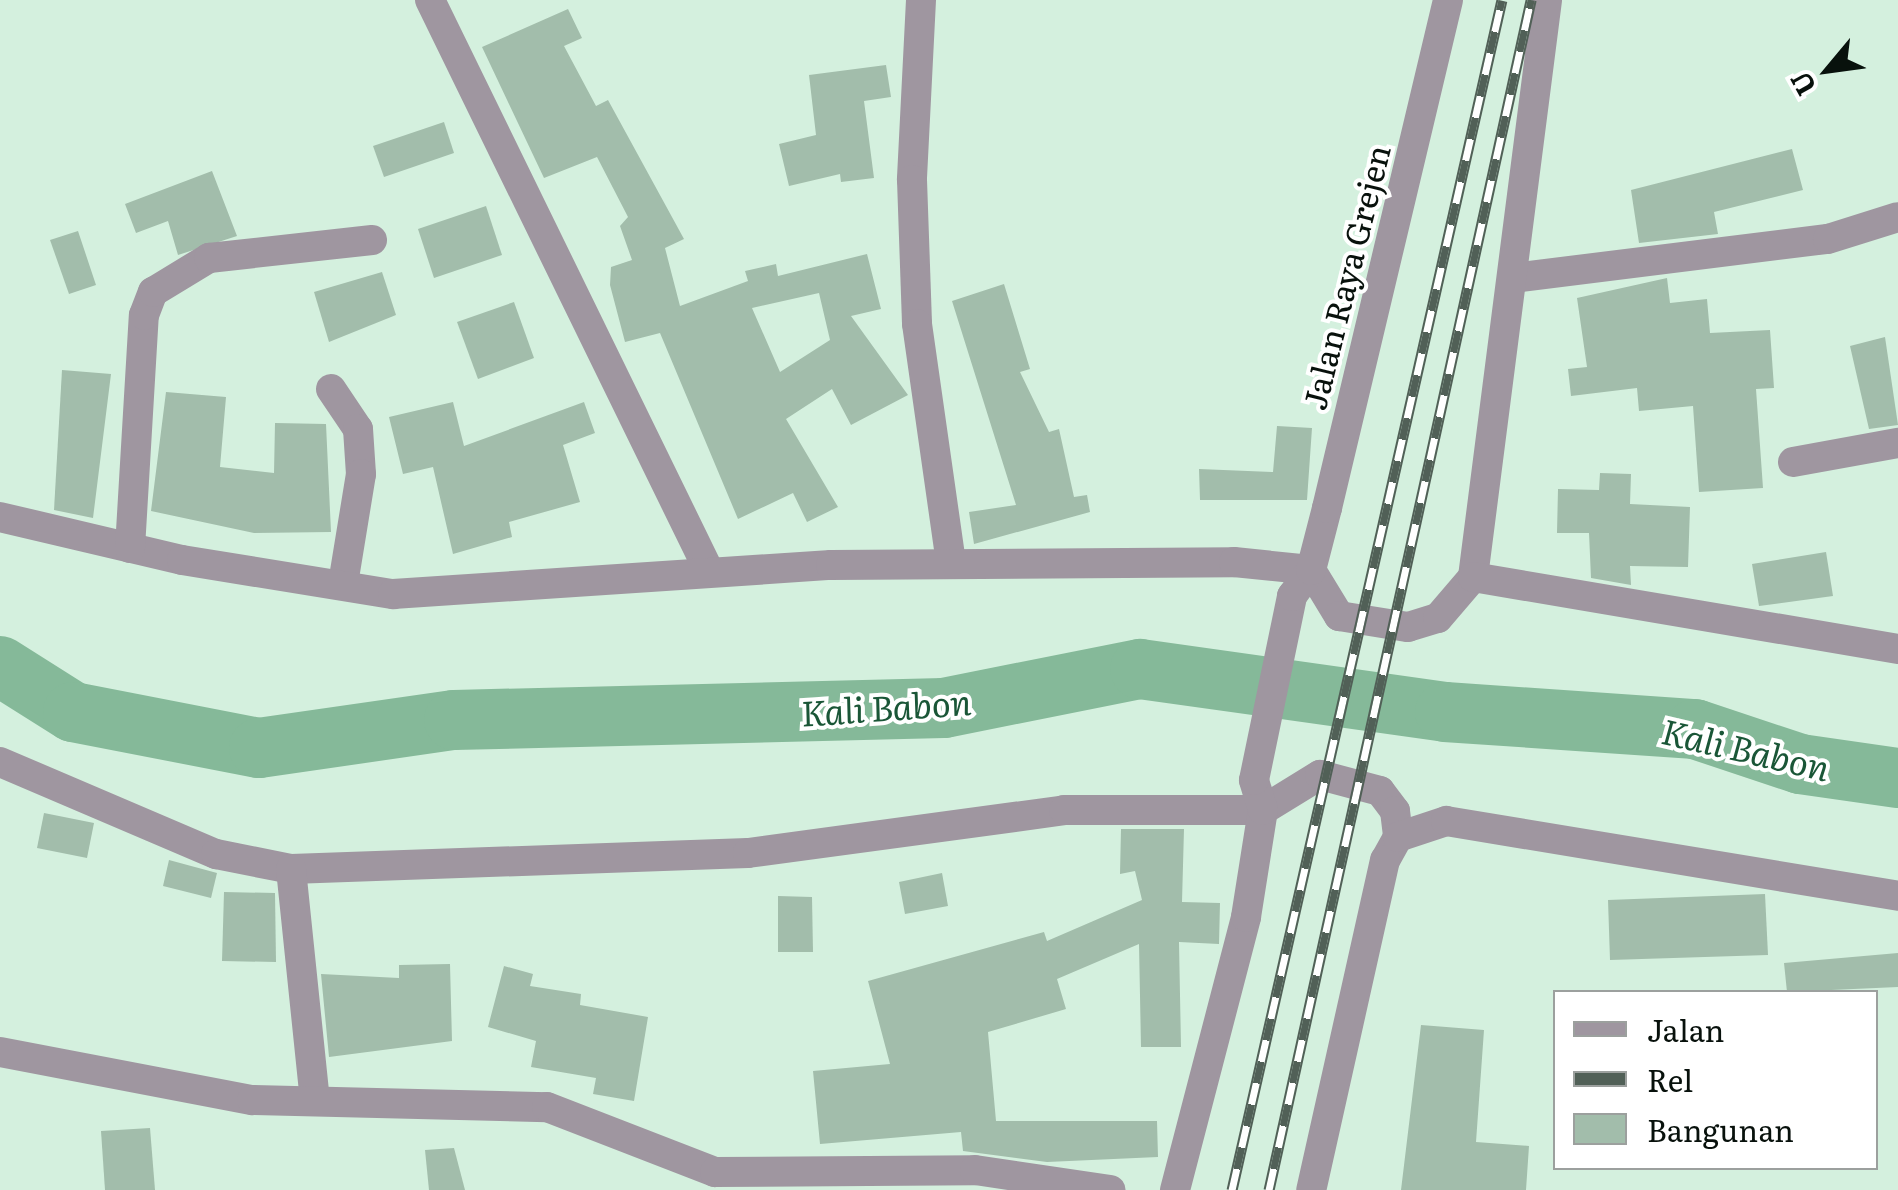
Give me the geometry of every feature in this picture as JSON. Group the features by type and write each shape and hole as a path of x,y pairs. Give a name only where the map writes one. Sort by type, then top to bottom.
{"street":[{"path":"430,0 708,568"},
{"path":"921,0 912,180 918,324 951,562"},
{"name":"Jalan Raya Grejen","path":"1310,570 1448,0"},
{"path":"1310,570 1339,616 1408,627 1438,618 1473,577 1547,0"},
{"path":"1513,278 1828,238 1898,218"},
{"path":"130,548 144,314 153,292 210,258 372,240"},
{"path":"332,389 358,429 361,474 343,584"},
{"path":"1794,462 1898,443"},
{"path":"0,516 130,548 394,594 708,568 951,562 1310,570"},
{"path":"1175,1190 1246,917 1263,810 1254,780 1292,596 1310,570"},
{"path":"1473,577 1898,649"},
{"path":"0,762 216,854 291,869 748,852 1064,810 1263,810 1320,775 1380,790 1396,811 1398,837 1385,860 1311,1190"},
{"path":"1398,837 1446,820 1898,896"},
{"path":"291,869 315,1100"},
{"path":"0,1052 125,1081 315,1100 547,1107 716,1172 975,1170 1110,1190"}],"building":[{"path":"568,9 582,38 564,46 596,106 608,100 684,239 665,248 680,306 748,281 745,271 776,264 778,276 867,254 881,309 851,316 908,395 851,425 832,389 786,419 838,507 807,522 793,493 738,519 660,333 625,342 610,285 611,267 632,260 620,226 628,217 597,157 544,178 482,47","holes":["819,293 830,340 780,372 752,308"]},
{"path":"886,65 891,97 864,101 874,178 841,182 840,174 789,186 779,144 816,135 809,75"},
{"path":"444,122 454,153 384,177 373,146"},
{"path":"1792,149 1803,190 1714,212 1718,234 1639,243 1631,190"},
{"path":"212,171 237,236 178,255 168,221 136,233 125,204"},
{"path":"486,206 502,255 434,278 418,229"},
{"path":"78,231 96,285 69,294 50,240"},
{"path":"382,272 396,315 329,342 314,292"},
{"path":"1667,278 1670,303 1707,299 1710,333 1770,330 1774,388 1756,389 1763,488 1699,492 1693,406 1639,411 1637,388 1571,396 1568,369 1587,367 1577,298"},
{"path":"1004,284 1030,369 1020,372 1049,432 1059,429 1074,497 1087,495 1090,512 974,544 969,512 1016,505 952,301"},
{"path":"514,302 534,358 478,379 457,322"},
{"path":"1885,337 1898,425 1869,429 1850,346"},
{"path":"62,370 111,374 93,518 54,510"},
{"path":"166,392 226,397 220,467 274,473 275,423 326,424 331,532 254,533 151,511"},
{"path":"453,402 464,446 584,402 595,433 563,445 580,502 509,522 512,537 453,554 433,467 403,474 389,417"},
{"path":"1277,426 1312,428 1307,500 1200,500 1199,469 1273,472"},
{"path":"1600,473 1631,474 1630,504 1690,507 1688,567 1630,566 1631,585 1591,578 1589,533 1557,533 1558,489 1599,490"},
{"path":"1826,552 1833,596 1759,606 1752,564"},
{"path":"44,813 94,823 87,858 37,848"},
{"path":"1121,829 1184,829 1182,902 1220,903 1219,944 1179,942 1181,1047 1141,1047 1139,944 1057,979 1066,1009 988,1032 996,1121 1157,1121 1158,1157 1047,1162 963,1151 961,1132 820,1144 813,1071 890,1064 868,981 1044,932 1047,941 1142,900 1135,871 1120,874"},
{"path":"169,860 217,873 211,898 163,886"},
{"path":"942,873 948,906 905,914 899,882"},
{"path":"224,892 275,893 276,962 222,961"},
{"path":"1765,894 1768,955 1610,960 1608,900"},
{"path":"778,896 812,897 813,952 778,952"},
{"path":"1898,953 1898,987 1787,990 1784,963"},
{"path":"450,964 452,1041 329,1057 321,974 399,978 399,965"},
{"path":"504,966 533,974 530,986 581,994 580,1005 648,1017 634,1101 593,1094 596,1078 531,1067 536,1041 488,1027"},
{"path":"1421,1025 1484,1030 1476,1142 1529,1146 1526,1190 1401,1190"},
{"path":"150,1128 155,1190 105,1190 101,1131"},
{"path":"454,1148 465,1190 429,1190 425,1150"}],"waterway":[{"name":"Kali Babon","path":"0,666 73,712 259,748 454,720 944,708 1140,669 1445,712 1695,729 1800,764 1898,778"}],"railway":[{"path":"1232,1190 1502,0"},
{"path":"1269,1190 1531,0"}]}
